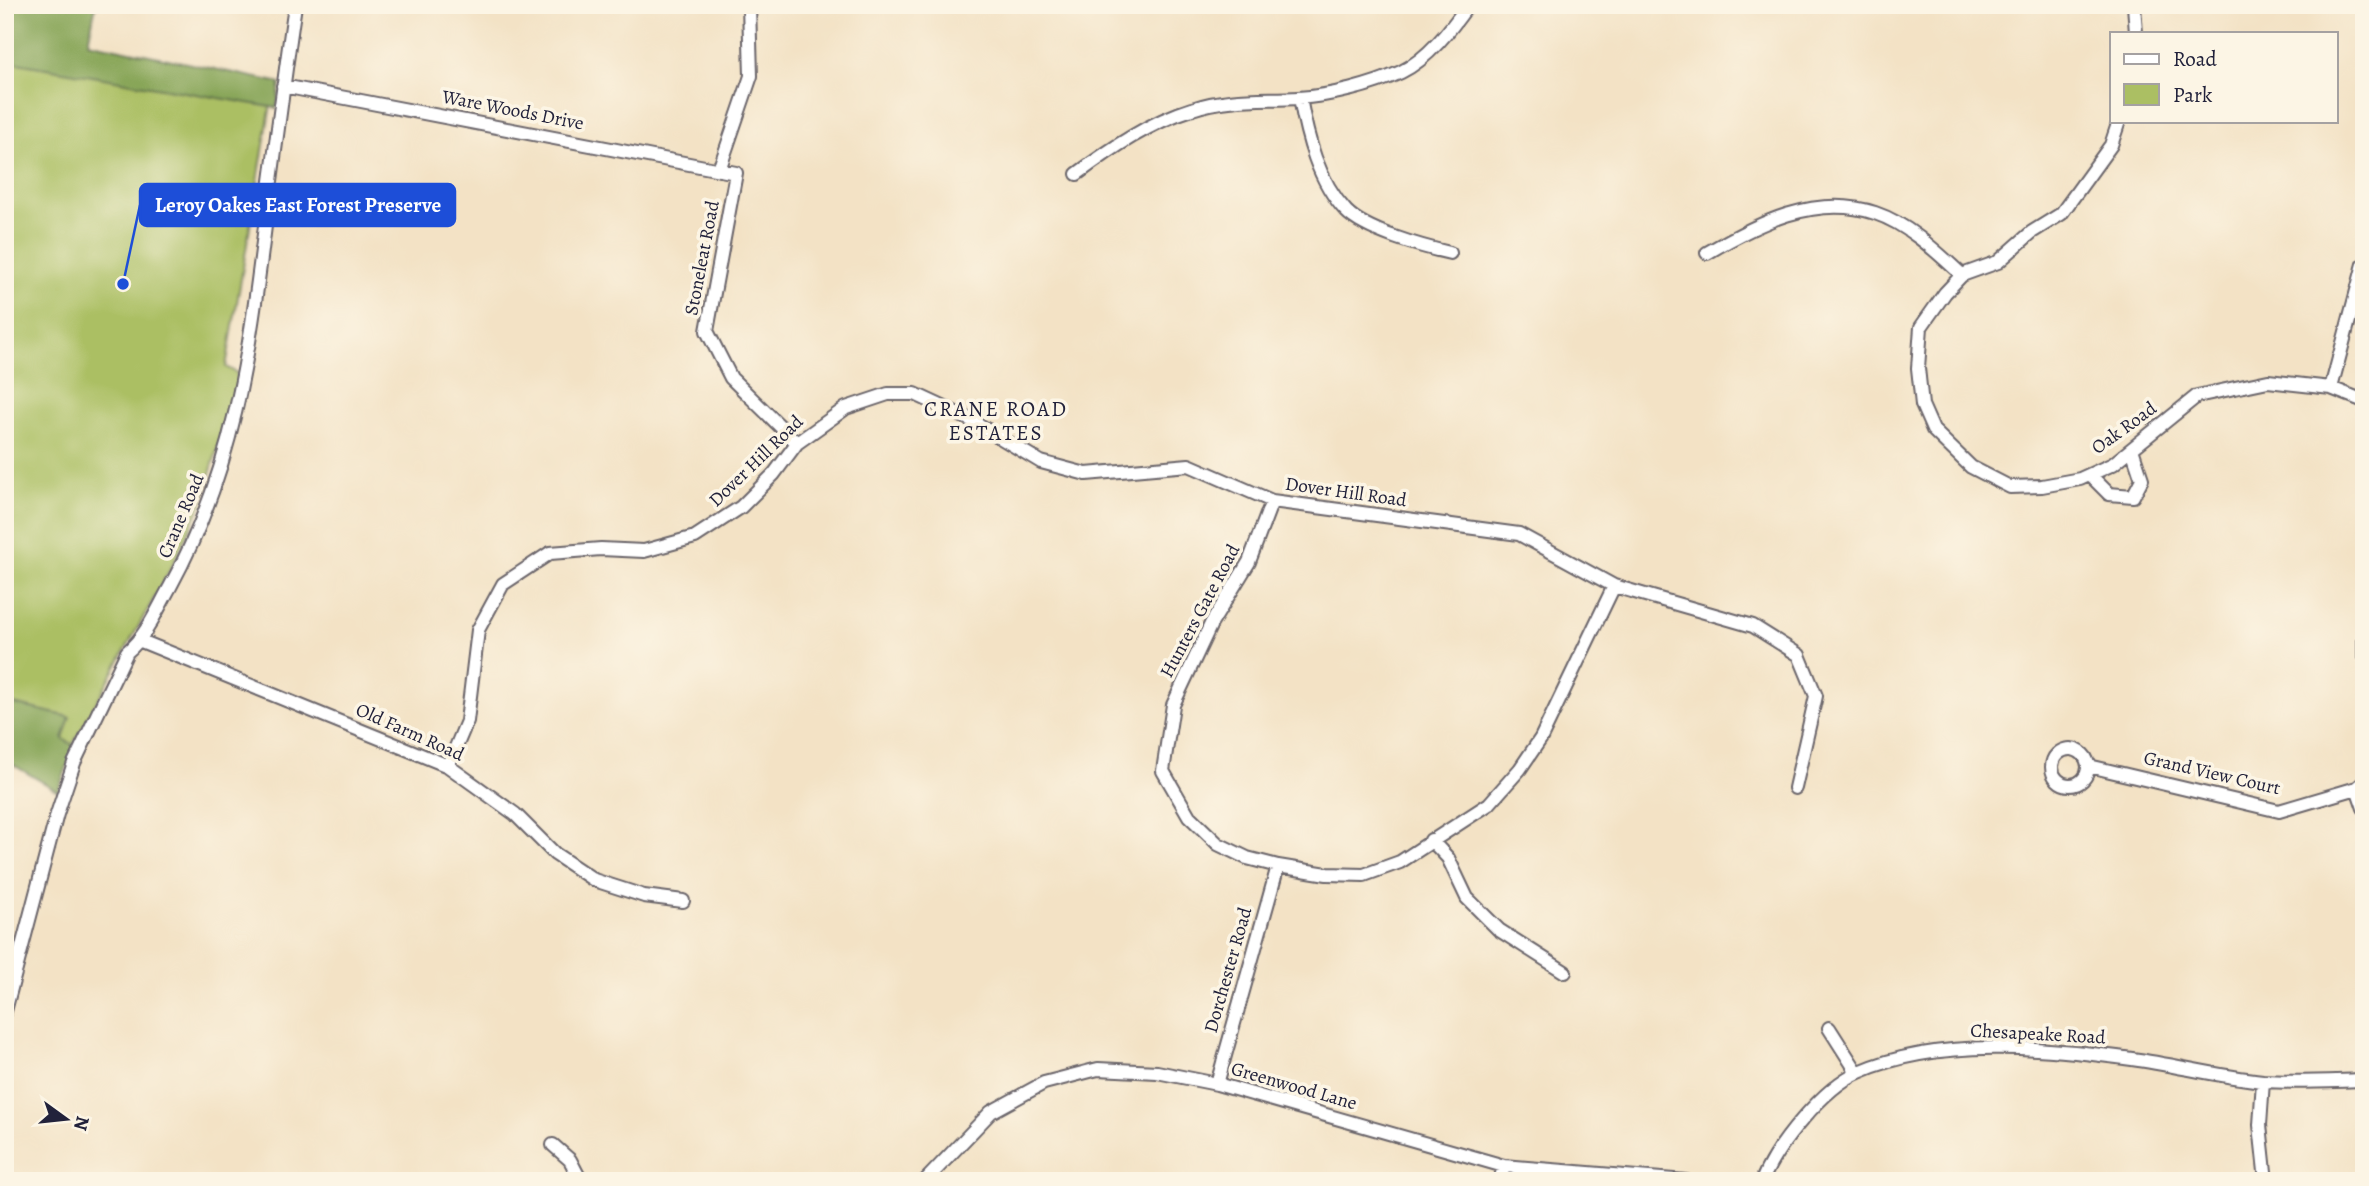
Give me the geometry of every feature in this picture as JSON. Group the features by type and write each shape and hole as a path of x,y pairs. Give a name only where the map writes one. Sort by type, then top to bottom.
{"street":[{"name":"Crane Road","path":"5,1011 47,844 74,763 127,652 141,641 185,559 219,475 233,428 247,366 295,5"},
{"path":"719,170 751,76 749,5"},
{"path":"1077,174 1114,146 1192,109 1230,100 1300,98 1339,91 1402,72 1449,31 1468,5"},
{"path":"2134,5 2136,32"},
{"name":"Ware Woods Drive","path":"283,86 736,173"},
{"path":"1300,98 1306,131 1321,174 1347,212 1405,242 1450,253"},
{"path":"1707,253 1763,222 1823,206 1874,213 1929,244 1962,275 1998,262 2032,232 2061,214 2111,145 2119,122"},
{"name":"Stoneleat Road","path":"736,173 707,331 731,378 797,443"},
{"path":"2331,388 2364,264"},
{"name":"Oak Road","path":"1962,275 1921,327 1918,368 1922,405 1933,430 1971,467 2010,487 2042,486 2090,475 2113,464 2197,396 2267,381 2331,388 2364,401"},
{"name":"Dover Hill Road","path":"448,766 467,721 478,630 503,584 550,553 601,549 643,551 695,537 741,507 774,474 797,443 846,408 866,399 888,394 915,394 971,420 1041,463 1086,474 1189,466 1272,501 1519,534 1614,586 1753,626 1799,655 1816,696 1795,788"},
{"path":"2090,475 2109,494 2133,496 2142,479 2132,449"},
{"name":"Hunters Gate Road","path":"1272,501 1250,562 1211,624 1173,705 1163,771 1189,816 1218,844 1247,858 1278,866 1327,874 1364,874 1401,862 1430,840 1489,804 1520,769 1541,738 1614,586"},
{"path":"2364,638 2364,656"},
{"name":"Old Farm Road","path":"141,641 448,766 515,814 555,853 594,880 644,896 683,901"},
{"name":"Grand View Court","path":"2089,766 2279,811 2360,785"},
{"path":"2360,785 2364,808"},
{"path":"1430,840 1448,858 1467,898 1499,930 1565,972"},
{"name":"Dorchester Road","path":"1217,1084 1278,866"},
{"path":"1829,1028 1857,1072"},
{"name":"Chesapeake Road","path":"1762,1181 1776,1153 1797,1123 1857,1072 1887,1062 1966,1048 2095,1054 2263,1081 2364,1080"},
{"name":"Greenwood Lane","path":"925,1181 991,1112 1044,1083 1098,1069 1157,1072 1217,1084 1504,1166 1686,1181"},
{"path":"2263,1081 2260,1125 2266,1181"},
{"path":"553,1144 570,1160 581,1181"},
{"path":"1500,1181 1504,1166"}],"green space":[{"path":"5,5 96,5 88,42 276,82 280,84 277,108 5,61"},
{"path":"5,58 271,104 226,367 237,373 237,382 201,505 173,564 71,748 5,726"},
{"path":"5,702 70,717 63,739 75,746 58,791 5,760"}],"place":[{"name":"Leroy Oakes East Forest Preserve","path":"123,284"}],"district":[{"name":"CRANE ROAD ESTATES","path":"996,421"}]}
